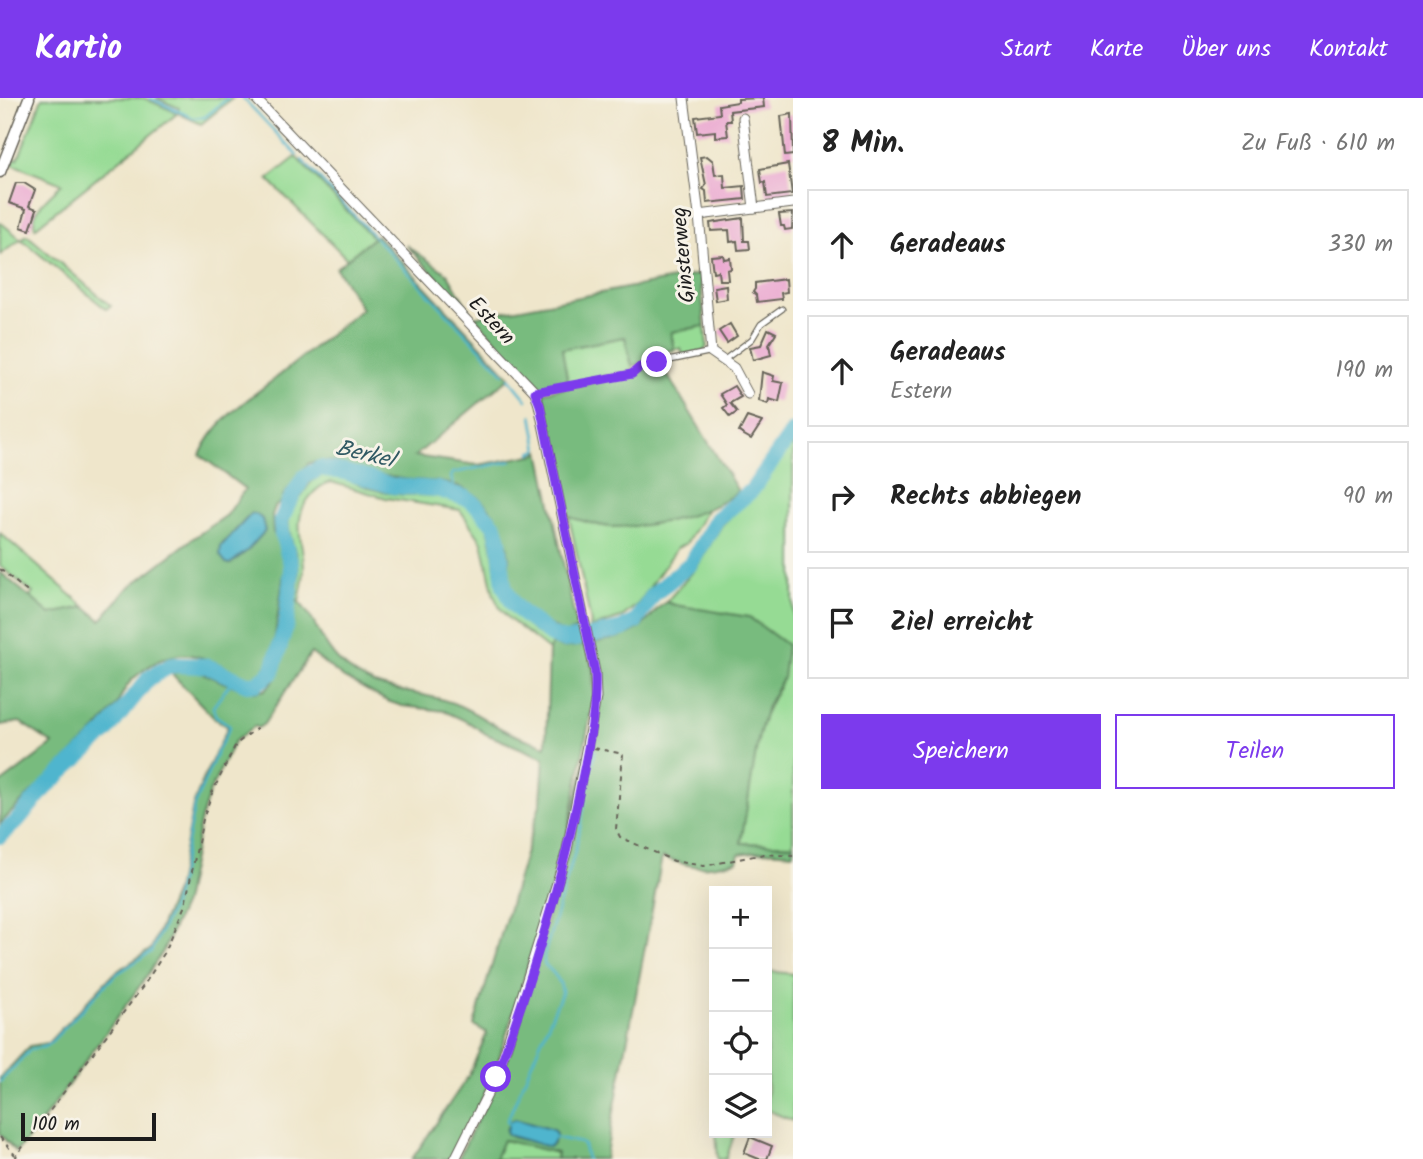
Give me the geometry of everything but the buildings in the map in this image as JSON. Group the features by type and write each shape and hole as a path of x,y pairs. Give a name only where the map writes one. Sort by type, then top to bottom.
{"street":[{"path":"0,172 29,98"},
{"name":"Estern","path":"256,98 535,392 540,405 595,672 596,698 567,850 496,1077 455,1159"},
{"name":"Ginsterweg","path":"684,98 699,215 711,352"},
{"path":"743,118 754,208"},
{"path":"699,215 793,203"},
{"path":"711,352 734,368 748,394"}],"lane":[{"path":"723,360 752,340 761,324 782,309"},
{"path":"657,362 711,352"}],"path":[{"path":"535,392 632,374 640,367 657,362"},
{"path":"0,569 30,594"},
{"path":"0,1137 16,1158 144,985 165,952 186,905 212,793 236,744 257,728"},
{"path":"588,746 623,754 616,829 620,837 674,860 704,866 764,854 793,856"}],"green space":[{"path":"42,98 144,98 177,113 179,108 156,98 233,98 201,124 178,113 35,228 38,209 62,184 12,164 15,158 18,159"},
{"path":"296,157 373,238 347,259 268,179"},
{"path":"0,222 21,239 0,255"},
{"path":"27,235 111,306 106,309 21,239"},
{"path":"377,235 510,377 415,456 478,465 537,454 540,451 577,629 565,634 537,617 514,595 509,577 508,547 501,525 488,507 471,493 452,484 373,474 333,462 309,463 283,496 285,498 275,507 272,515 273,532 280,544 285,565 269,663 260,675 250,679 198,656 172,656 154,663 130,682 116,706 97,729 0,824 0,784 53,744 20,722 0,725 0,572 50,614 85,607 101,620 127,589 227,515 245,489 200,455 215,430 235,410 362,309 336,268","holes":["251,514 248,550 230,564 221,546"]},
{"path":"406,245 448,274 470,312"},
{"path":"700,274 705,326 671,332 674,350 655,354 646,363 632,366 625,337 562,349 568,383 541,389 474,317"},
{"path":"705,326 707,346 704,351 683,355 681,348 674,350 671,332"},
{"path":"625,337 633,371 568,383 561,349"},
{"path":"662,366 738,491 711,508 661,522 607,527 569,517 543,392"},
{"path":"793,443 793,845 740,843 757,742 770,704 779,688 675,605 666,602 697,567 722,525 755,493"},
{"path":"325,474 381,491 444,497 470,507 484,522 488,531 497,580 505,600 525,625 552,643 549,650 508,618 500,608 494,596 482,542 460,510 386,498 331,482 314,492 301,515 304,569 299,602 296,599 299,565 289,520 295,505 309,485"},
{"path":"707,510 686,544 677,548 638,604 621,618 590,628 569,517 610,527 655,523"},
{"path":"0,533 85,607 50,614 30,597 33,593 0,566"},
{"path":"296,599 308,613 332,654 353,672 380,686 453,703 511,733 546,746 549,650 552,643 562,648 586,645 593,671 594,697 564,850 494,1074 453,1159 412,1159 469,1075 487,1033 474,1025 541,801 544,758 486,734 444,711 402,706 387,701 344,678 311,653 264,724 258,728 255,726 234,742 210,791 201,818 184,903 163,951 35,1131 16,1152 0,1134 0,1078 30,1046 48,1043 113,974 151,949 177,887 193,806 228,727 214,718 171,673 196,670 227,684 255,692 265,690 274,681 280,667 282,646 288,634"},
{"path":"666,602 749,617 787,645 783,678 767,706 758,740 741,843 793,845 793,853 764,851 739,854 737,861 706,866 691,866 662,857 605,1159 556,1159 557,1153 503,1140 495,1159 458,1159 499,1075 537,959 596,719 598,699 591,644 621,637 635,630","holes":["510,1121 556,1133 553,1144 549,1146 512,1137 506,1131"]},
{"path":"772,972 793,974 793,1121 772,1112"},
{"path":"716,1138 733,1138 726,1159 718,1159"},
{"path":"502,1139 557,1153 556,1159 495,1159"}],"water":[{"path":"251,514 262,519 265,531 248,550 230,564 226,563 220,555 221,546"},
{"path":"515,1119 553,1130 556,1133 555,1140 549,1147 508,1135 506,1131 510,1121"}],"waterway":[{"path":"150,98 193,118 205,117 228,98"},
{"path":"243,98 297,155"},
{"path":"302,160 504,374"},
{"path":"509,378 527,400"},
{"path":"531,453 538,450 532,415"},
{"name":"Berkel","path":"0,836 45,788 106,732 149,678 172,665 207,666 247,684 256,684 272,672 286,625 291,579 291,564 281,521 304,477 320,468 345,472 393,486 437,489 466,498 495,526 504,586 513,604 551,635 563,640 576,639 622,629 636,621 654,594 691,563 717,519 752,490 793,431"},
{"path":"456,495 451,477 453,473 512,461"},
{"path":"0,1082 31,1049 49,1044 115,975 151,952 173,905 194,806 230,727 216,716 213,707 234,678"},
{"path":"510,1125 507,1121 562,992 558,980 544,964 544,955 576,848 595,751"},
{"path":"554,1137 581,1143 587,1159"}],"route":[{"path":"496,1077 567,850 596,698 595,672 540,405 535,392 632,374 640,367 657,362"}]}
